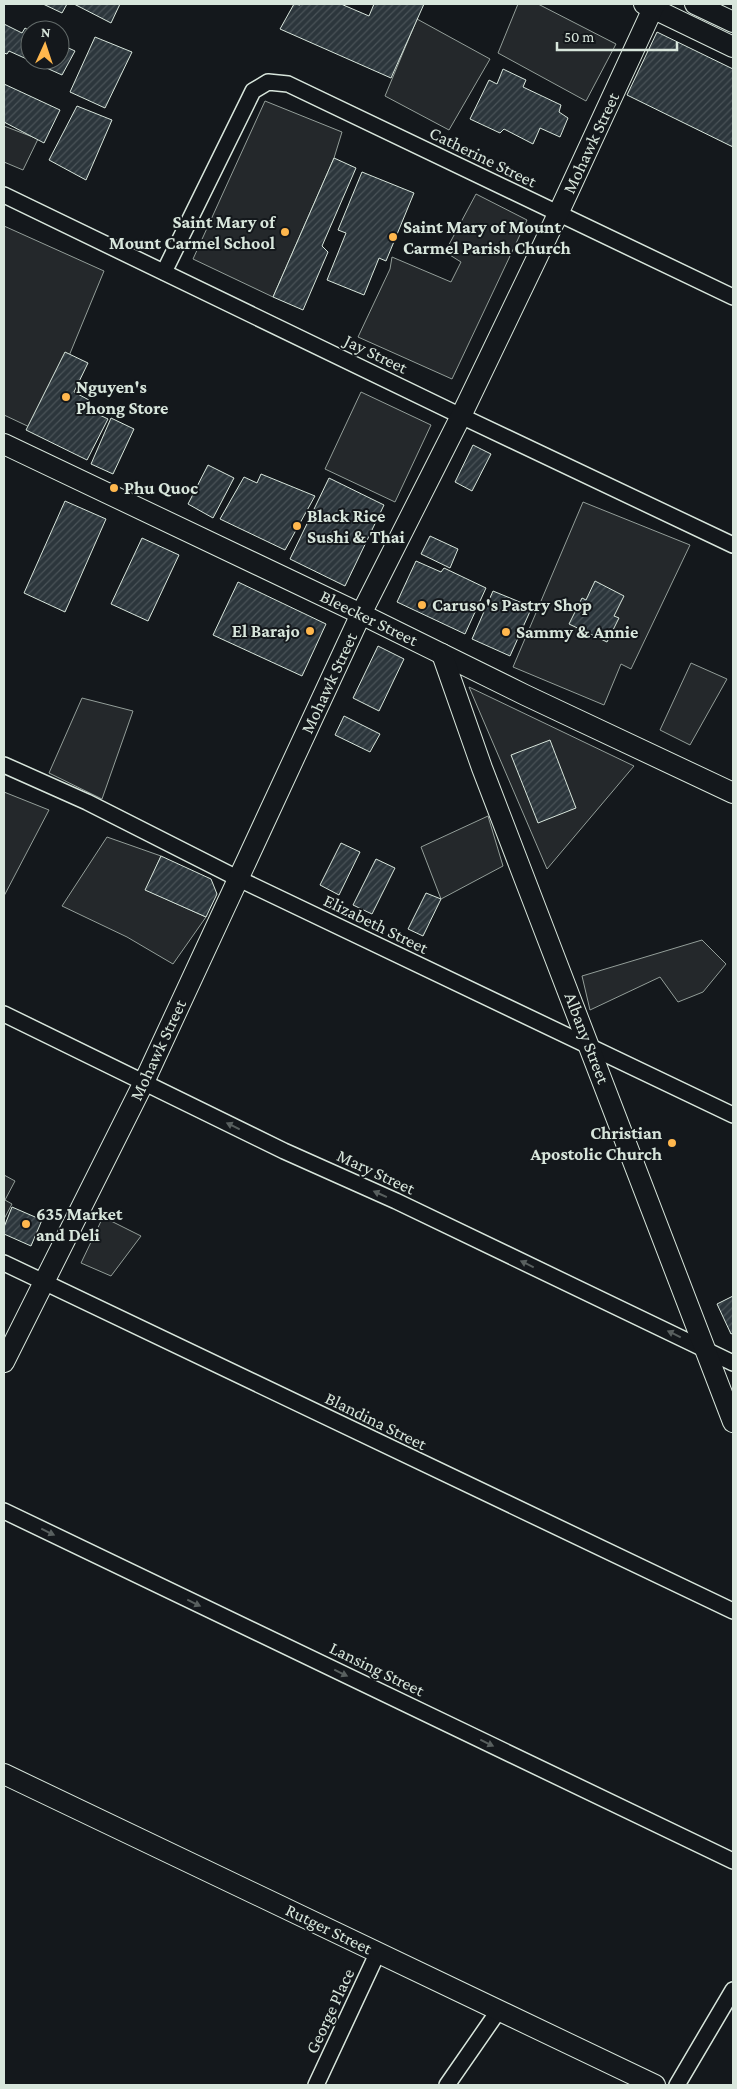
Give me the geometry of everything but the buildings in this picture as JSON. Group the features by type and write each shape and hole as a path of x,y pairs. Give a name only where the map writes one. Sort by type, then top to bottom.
{"street":[{"path":"695,4 733,22"},
{"path":"650,5 733,47"},
{"name":"Mohawk Street","path":"4,1362 144,1082 361,614 461,416 558,214 650,5"},
{"name":"Catherine Street","path":"164,272 253,91 270,82 288,84 733,297"},
{"name":"Jay Street","path":"4,195 733,545"},
{"name":"Bleecker Street","path":"4,444 733,793"},
{"name":"Albany Street","path":"442,654 482,768 733,1422"},
{"name":"Elizabeth Street","path":"4,765 86,802 237,878 733,1115"},
{"name":"Mary Street","path":"4,1014 284,1151 396,1201 733,1363"},
{"name":"Blandina Street","path":"4,1263 733,1611"},
{"name":"Lansing Street","path":"4,1511 733,1861"},
{"name":"Rutger Street","path":"4,1774 655,2085"},
{"name":"George Place","path":"316,2085 378,1952"},
{"path":"676,2085 733,1990"},
{"path":"447,2085 499,2010"}],"shaded area":[{"path":"518,4 538,4 616,44 586,101 498,53"},
{"path":"417,19 490,59 449,130 385,96"},
{"path":"265,101 342,132 334,158 273,297 193,259"},
{"path":"4,126 38,139 23,170 4,162"},
{"path":"476,194 527,220 452,379 358,337 390,269 392,257 451,282 461,262 445,252"},
{"path":"4,226 104,271 38,431 4,415"},
{"path":"361,392 431,425 395,502 325,469"},
{"path":"583,502 690,545 631,669 621,664 604,705 513,667"},
{"path":"691,663 727,679 690,745 660,730"},
{"path":"469,687 634,766 547,869"},
{"path":"82,698 133,711 102,799 49,773"},
{"path":"4,792 49,810 4,896"},
{"path":"488,816 503,866 441,899 421,847"},
{"path":"107,837 161,856 146,890 206,917 173,964 127,937 62,906"},
{"path":"702,940 726,964 703,992 678,1002 660,977 590,1010 582,976"},
{"path":"4,1175 15,1181 5,1200 12,1204 4,1219"},
{"path":"103,1217 141,1236 111,1276 81,1263"}],"place":[{"name":"Saint Mary of Mount Carmel School","path":"285,232"},
{"name":"Saint Mary of Mount Carmel Parish Church","path":"393,237"},
{"name":"Nguyen's Phong Store","path":"66,397"},
{"name":"Phu Quoc","path":"114,488"},
{"name":"Black Rice Sushi & Thai","path":"297,526"},
{"name":"Caruso's Pastry Shop","path":"422,605"},
{"name":"El Barajo","path":"310,631"},
{"name":"Sammy & Annie","path":"506,632"},
{"name":"Christian Apostolic Church","path":"672,1143"},
{"name":"635 Market and Deli","path":"26,1224"}]}
